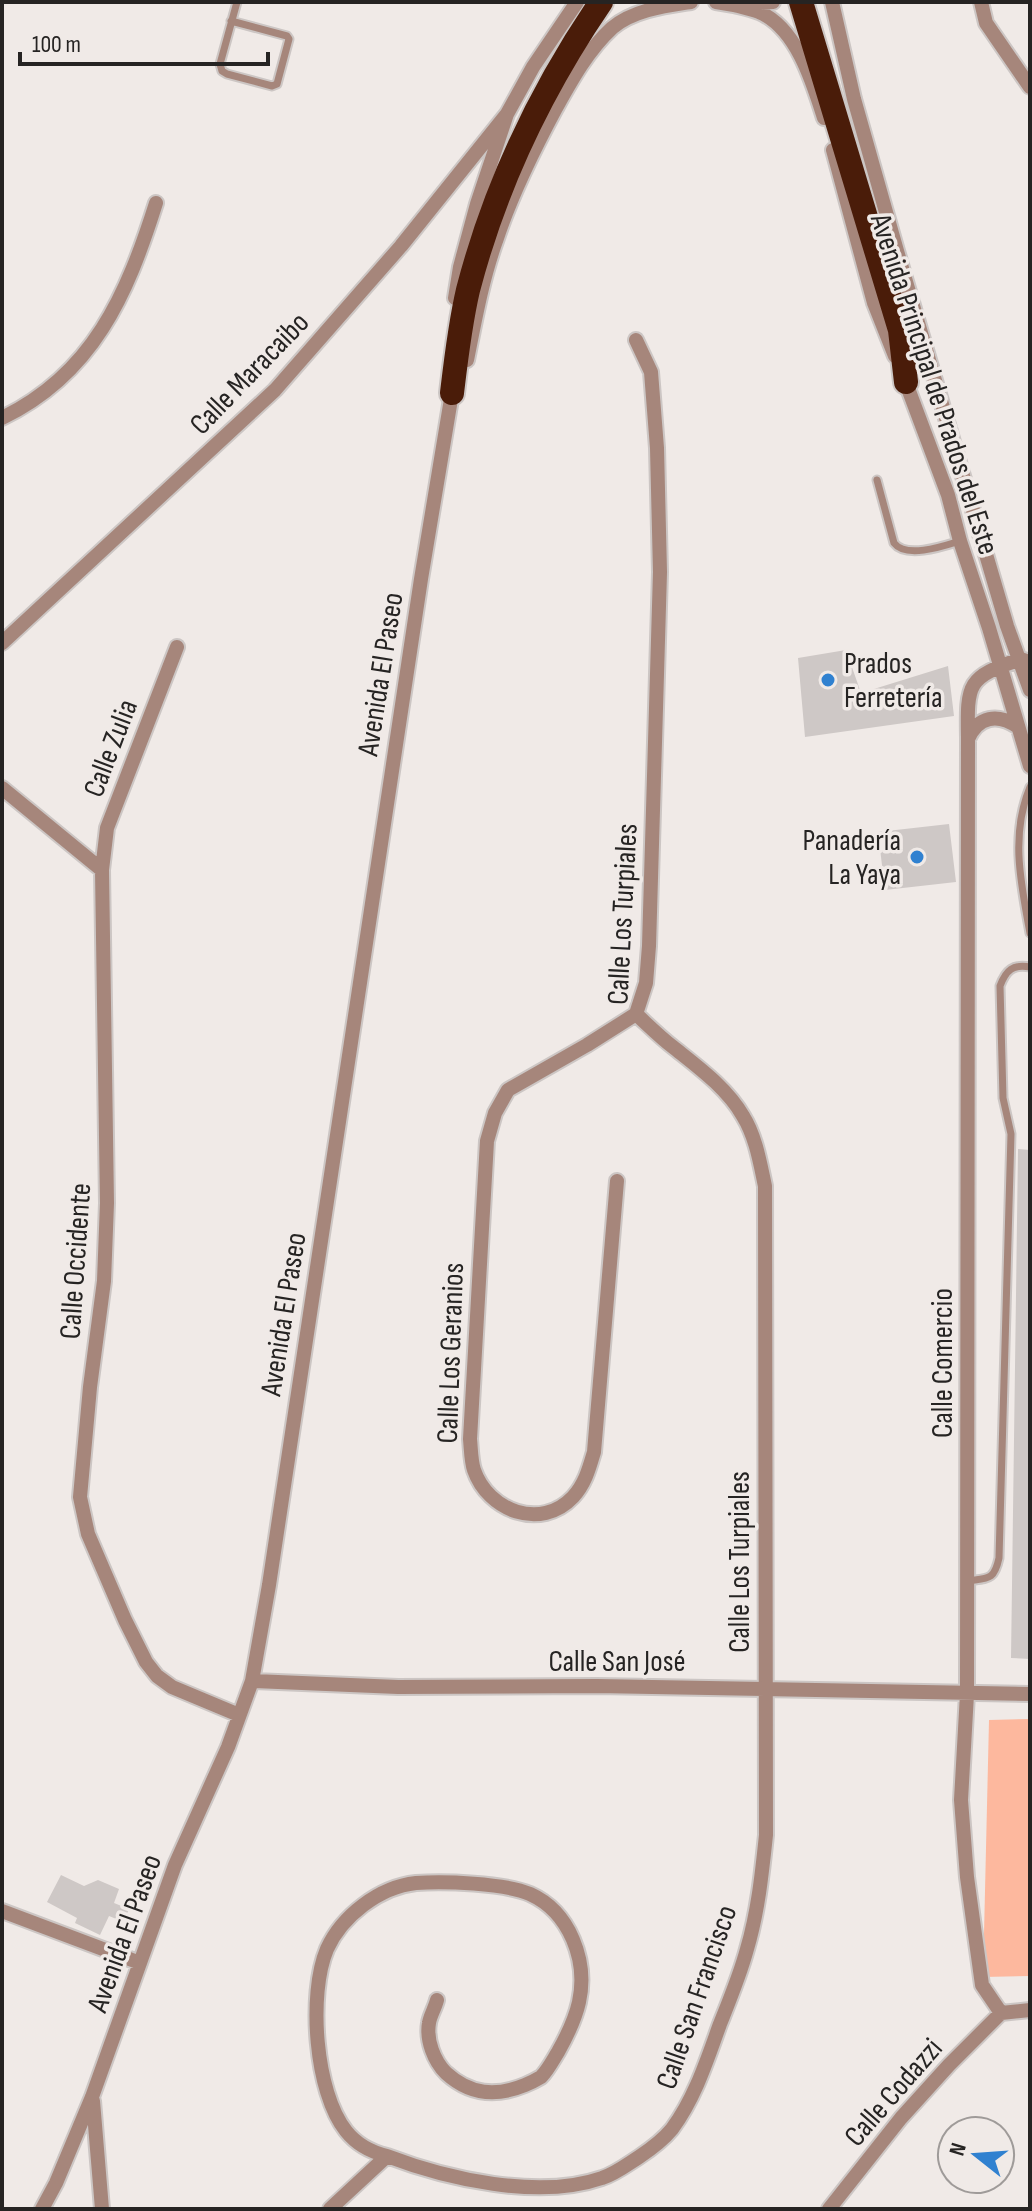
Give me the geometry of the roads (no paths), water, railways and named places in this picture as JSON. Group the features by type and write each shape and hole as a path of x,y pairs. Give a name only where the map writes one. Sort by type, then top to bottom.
{"highway":[{"path":"452,393 461,325 478,257 498,197 544,93 601,2"},
{"path":"801,2 900,330 906,382"}],"street":[{"name":"Avenida El Paseo","path":"42,2209 92,2097 175,1865 228,1747 252,1681 416,609 452,393 449,362 460,267 507,114 533,67 577,2"},
{"name":"Avenida El Paseo","path":"452,393 466,363 495,242 542,134 578,70 613,27 638,13 691,2"},
{"path":"716,2 734,5 773,2"},
{"name":"Avenida Principal de Prados del Este","path":"832,2 858,114 1007,626 1025,661 1030,690"},
{"path":"981,2 986,23 1030,87"},
{"name":"Avenida Principal de Prados del Este","path":"734,5 759,12 771,20 793,43 803,59 827,128 874,303 948,495 1030,766"},
{"name":"Calle Maracaibo","path":"2,643 275,390 401,246 507,114"},
{"path":"2,418 27,406 50,388 75,365 100,334 140,254 156,203"},
{"name":"Calle Los Turpiales","path":"636,340 651,372 657,448 660,572 649,946 646,983 636,1014 731,1098 752,1135 765,1186 764,1619 767,1688"},
{"name":"Calle Zulia","path":"102,870 107,828 177,647"},
{"path":"1000,666 1025,661"},
{"name":"Calle Comercio","path":"1000,666 980,675 971,688 967,702 967,1694 961,1800 967,1877 982,1985 1001,2013"},
{"path":"968,739 972,729 990,719 1000,718 1018,727"},
{"path":"2,788 102,870"},
{"name":"Calle Occidente","path":"102,870 107,1203 104,1281 80,1497 88,1534 146,1662 157,1676 172,1687 239,1715"},
{"name":"Calle Los Geranios","path":"617,1181 594,1452 587,1477 573,1497 557,1510 538,1515 519,1513 500,1505 484,1489 473,1469 470,1439 487,1141 495,1113 508,1090 636,1014"},
{"name":"Calle San José","path":"252,1681 398,1687 597,1686 1030,1694"},
{"name":"Calle San Francisco","path":"437,2000 429,2025 435,2059 446,2072 459,2083 483,2093 507,2092 532,2082 542,2076 567,2036 580,1998 581,1965 566,1924 557,1913 528,1893 485,1885 435,1882 403,1885 376,1895 345,1924 328,1948 319,1976 316,2028 327,2090 346,2131 362,2146 441,2175 551,2188 602,2178 623,2168 670,2131 697,2085 740,1972 756,1912 766,1835 767,1688"},
{"path":"2,1911 140,1963"},
{"path":"1001,2013 1030,2010"},
{"name":"Calle Codazzi","path":"829,2209 901,2118 1001,2013"},
{"path":"92,2097 102,2209"},
{"path":"330,2209 387,2156"}],"lane":[{"path":"231,21 287,36 289,39 277,84 272,86 222,71 220,64 231,21 237,2"},
{"path":"877,480 898,549 937,548 960,541"},
{"path":"1030,787 1017,855 1030,933"},
{"path":"967,1581 990,1578 996,1571 999,1558 1011,1134 1003,1098 1000,986 1010,969 1017,965 1030,967"}],"place":[{"name":"Prados Ferretería","path":"828,680"},
{"name":"Panadería La Yaya","path":"917,857"}]}
